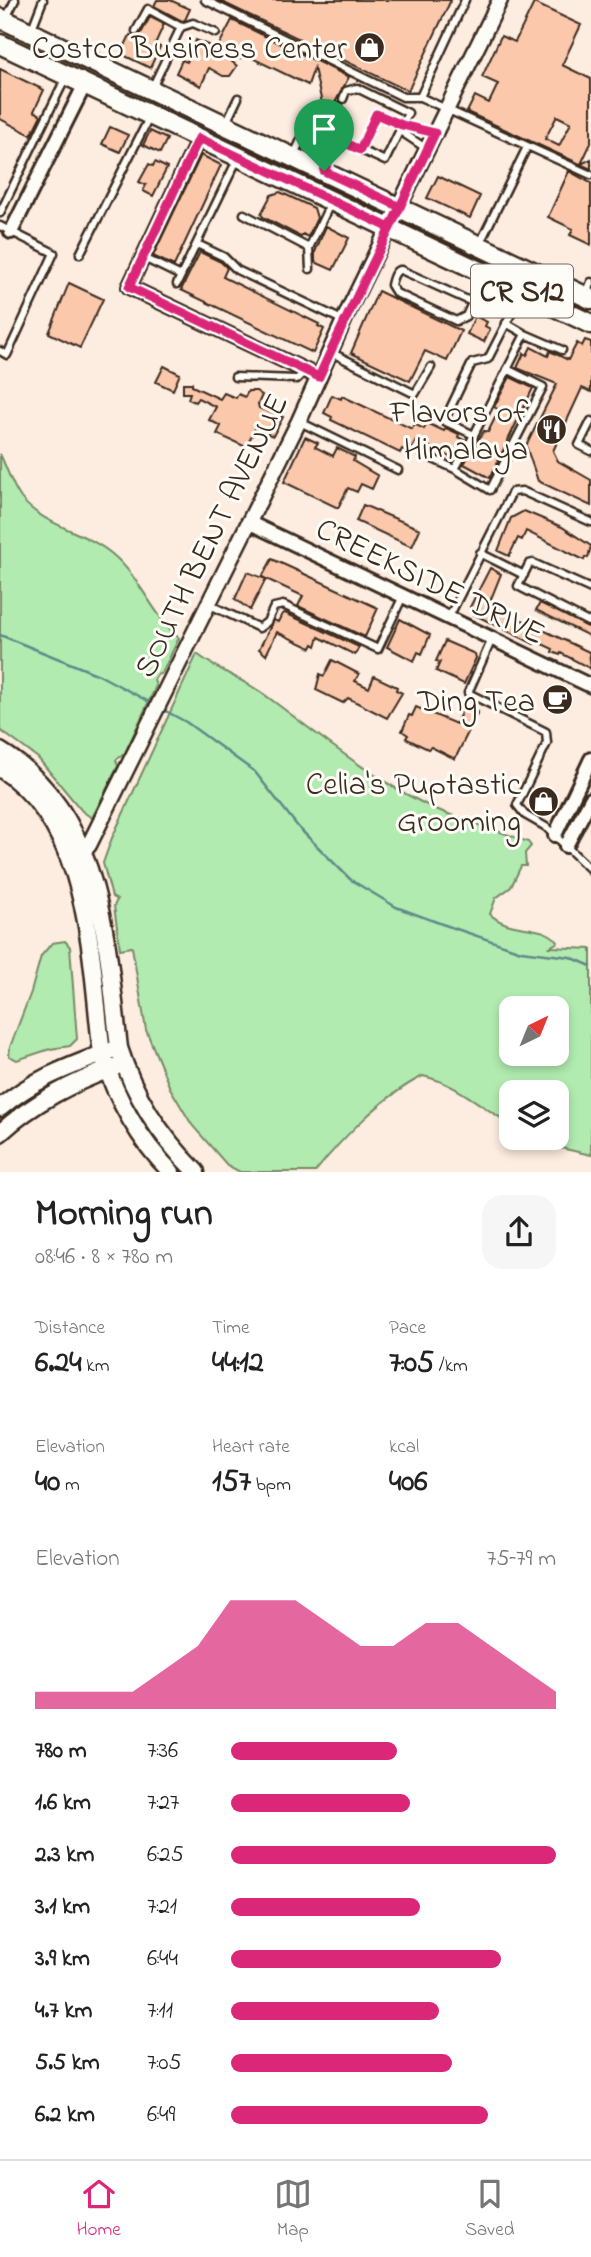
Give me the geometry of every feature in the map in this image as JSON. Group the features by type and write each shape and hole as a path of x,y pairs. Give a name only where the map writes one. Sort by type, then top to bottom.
{"main road":[{"name":"CR S12","path":"2,20 479,245 589,292"},
{"name":"CR S12","path":"0,44 591,324"},
{"path":"0,751 13,758 60,808 77,857 101,910 122,1056 156,1127 196,1172"},
{"path":"0,768 29,792 77,857 105,1062 121,1103 141,1138 171,1172"},
{"path":"0,1108 23,1090 60,1068 105,1062 122,1056"},
{"path":"0,1133 33,1105 105,1062"}],"street":[{"name":"SOUTH BENT AVENUE","path":"77,857 99,825 299,421 312,373 330,352 500,0"},
{"path":"6,229 85,85"},
{"path":"199,138 129,287 312,373"},
{"name":"CREEKSIDE DRIVE","path":"248,522 404,594 591,686"},
{"path":"555,835 591,759"},
{"path":"566,846 591,799"}],"lane":[{"path":"2,20 16,0"},
{"path":"30,33 43,0"},
{"path":"205,0 403,97 420,97 591,175"},
{"path":"420,97 466,0"},
{"path":"136,31 148,9 181,27"},
{"path":"151,90 181,27 193,23 216,33"},
{"path":"0,213 66,76"},
{"path":"339,107 329,128 333,137 386,162 408,113 357,88 346,91 343,99"},
{"path":"225,125 238,98"},
{"path":"360,150 376,114 401,128 428,149"},
{"path":"80,254 151,115"},
{"path":"401,128 435,133"},
{"path":"293,157 305,131"},
{"path":"324,171 339,140"},
{"path":"479,245 527,147"},
{"path":"177,284 239,157"},
{"path":"310,269 309,248 332,200"},
{"path":"244,214 309,248"},
{"path":"0,351 7,355 54,253 6,229"},
{"path":"197,244 224,257 237,270 344,321"},
{"path":"142,257 181,276"},
{"path":"472,302 401,270 396,272 392,280 391,285 396,293 456,321 466,316 485,273"},
{"path":"474,435 444,421 472,363 488,359 522,291"},
{"path":"506,323 562,350"},
{"path":"455,469 525,334"},
{"path":"330,352 415,394 431,367"},
{"path":"422,454 455,469 490,490 543,387 508,369"},
{"path":"235,377 297,379 312,373"},
{"path":"299,421 398,470"},
{"path":"591,421 579,445 591,451"},
{"path":"449,617 512,492 522,491 591,522"},
{"path":"480,553 524,575"},
{"path":"591,589 533,563 518,586 588,622 591,620"},
{"path":"208,604 259,628 267,622 274,607 283,605 378,649 404,594"},
{"path":"492,639 468,693 546,732 547,743 517,805 525,815 555,835 591,870"}],"green space":[{"path":"0,454 18,493 30,508 112,554 130,573 161,618 179,638 162,673 154,680 156,686 125,753 116,760 118,766 92,818 82,811 38,758 0,730"},
{"path":"197,654 260,692 344,754 402,792 448,814 528,842 531,846 525,853 526,866 521,866 511,887 496,898 490,914 507,924 552,936 558,942 550,947 591,949 591,1155 569,1150 569,1080 499,1080 499,1116 447,1084 423,1076 408,1084 364,1118 315,1172 240,1172 227,1165 192,1125 170,1088 146,1030 132,947 120,949 114,906 117,900 112,897 103,863"},
{"path":"65,941 70,947 77,1039 70,1046 50,1049 17,1060 9,1056 10,1047 31,992 41,956 52,943"}],"building":[{"path":"157,0 170,0 190,9 185,20 182,21 154,6"},
{"name":"Costco Business Center","path":"218,0 451,0 408,91"},
{"path":"534,3 581,25 562,65 591,79 591,143 581,164 591,159 591,169 467,112 475,96 489,103 498,84 482,77 501,36 515,42","holes":["557,116 571,123 559,146 545,139"]},
{"path":"150,17 164,24 155,44 160,47 150,68 121,54 130,35 138,39"},
{"path":"232,20 349,77 332,108 322,103 314,68 308,85 248,56 231,61 237,66 230,76 223,76 209,68 201,86 176,73 182,60 187,62 196,40 217,49"},
{"path":"0,69 44,90 34,111 41,115 31,135 0,119"},
{"path":"110,127 128,135 120,152 102,144"},
{"path":"150,131 167,139 160,153 143,145"},
{"path":"201,155 221,165 174,266 153,256"},
{"path":"155,162 167,168 153,196 143,191 146,185 139,182 149,164 153,166"},
{"path":"569,171 591,183 591,245 570,235 573,229 548,217"},
{"path":"438,176 480,196 470,218 427,198"},
{"path":"280,192 314,208 317,218 308,237 303,234 301,237 261,214 271,195"},
{"path":"326,226 349,238 333,270 315,262 315,252"},
{"path":"200,252 221,262 227,268 223,277 319,324 318,326 324,329 313,353 181,290"},
{"path":"69,283 103,299 80,348 49,333"},
{"path":"378,291 461,331 447,361 425,351 410,381 351,353"},
{"path":"475,316 487,322 485,326 490,329 484,342 467,334"},
{"path":"585,340 591,342 591,392 582,388 553,451 558,461 591,480 591,506 538,481 526,446 557,384 517,368 524,353 527,355 531,347 548,356 550,351 568,360 577,343 582,346"},
{"path":"164,366 180,374 173,390 156,382"},
{"path":"510,377 533,388 490,478 464,464 484,431 488,432 499,410 494,407"},
{"path":"183,383 192,383 192,386 220,399 224,393 236,398 238,394 245,397 248,391 256,391 262,395 259,408 283,417 273,436 255,429 246,447 217,434 221,426 209,420 216,407 198,398 195,402 188,399 190,393 183,393"},
{"path":"332,395 341,399 342,396 412,429 414,424 424,429 427,423 444,431 446,428 459,434 458,437 464,440 463,443 454,459 416,440 410,453 402,449 400,453 331,420 332,417 324,413"},
{"path":"305,437 318,443 315,447 333,456 337,448 355,457 353,461 378,476 372,489 361,484 357,492 348,488 338,508 284,482"},
{"path":"363,505 420,529 412,547 356,521"},
{"path":"524,511 562,527 591,546 588,558 585,557 584,560 526,531 522,540 518,538 509,556 498,551 511,518"},
{"path":"272,559 378,608 365,637 298,606 303,596 262,577"},
{"path":"490,568 501,574 489,604 589,652 591,669 561,653 552,652 553,649 536,641 534,644 473,614 470,607"},
{"path":"247,572 266,579 250,610 235,599"},
{"path":"540,603 591,628 591,637 536,610"},
{"path":"285,613 359,647 355,655 319,637 316,646 313,644 311,648 277,632 266,655 259,649 274,620 278,622"},
{"path":"400,619 430,635 422,654 418,652 414,661 387,647"},
{"path":"445,641 475,654 476,658 464,684 436,671 440,662 436,661"},
{"path":"332,660 359,674 355,681 369,688 374,676 397,687 396,690 402,693 387,718 348,698 343,703 316,690 320,674 324,676"},
{"path":"464,706 478,712 455,759 409,740 406,738 408,735 402,731 416,707 456,724"}],"waterway":[{"path":"0,635 99,675 153,704"},
{"path":"162,709 186,722 255,772 299,828 351,880 396,907 521,951 570,957 591,966"}],"place":[{"name":"Costco Business Center","path":"370,47"},
{"name":"Flavors of Himalaya","path":"551,429"},
{"name":"Ding Tea","path":"558,700"},
{"name":"Celia's Puptastic Grooming","path":"544,801"}],"route":[{"path":"324,171 339,140 360,150 376,114 402,125 435,133 390,228 199,138 129,287 319,377 350,307 384,241 400,207 324,171"}]}
